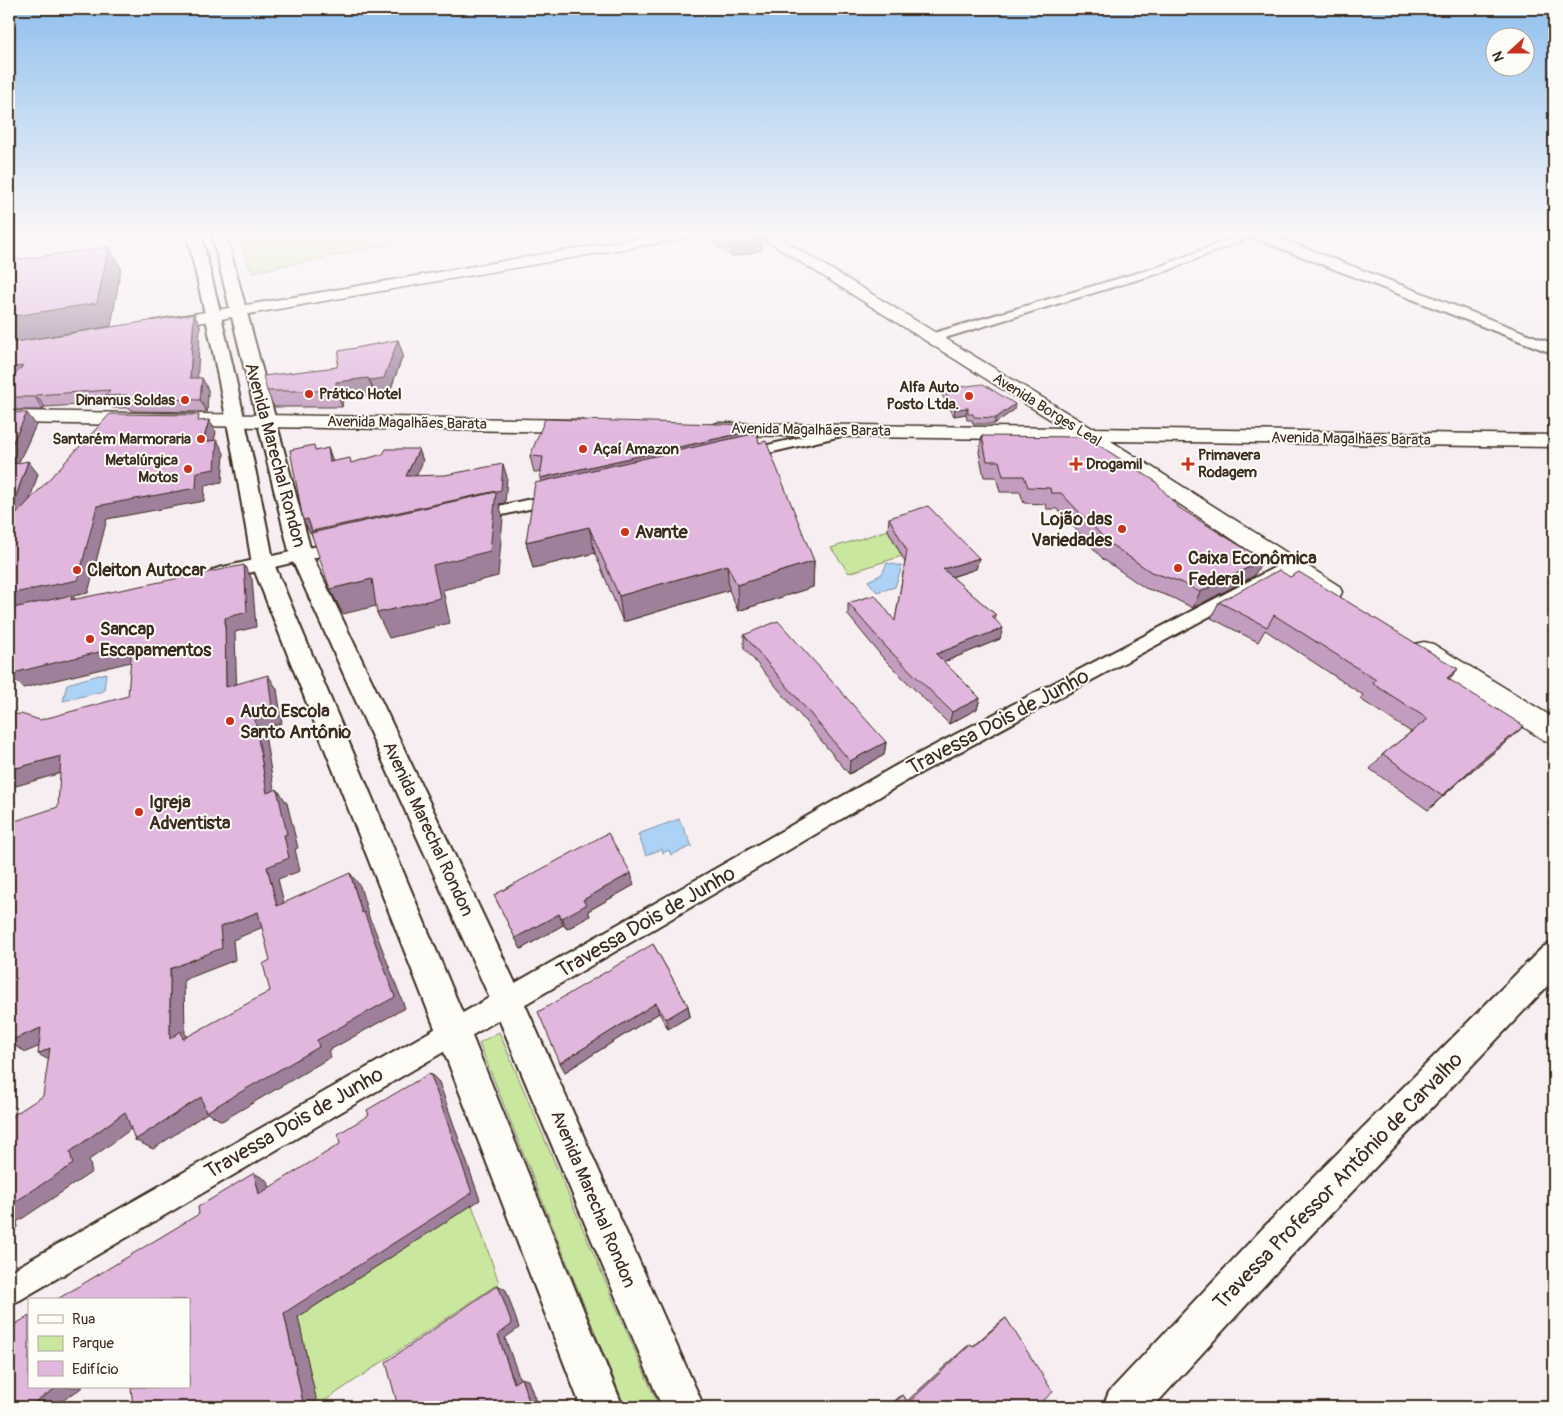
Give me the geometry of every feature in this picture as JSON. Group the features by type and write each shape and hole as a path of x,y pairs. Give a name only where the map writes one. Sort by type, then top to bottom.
{"main road":[{"path":"146,327 300,301"},
{"name":"Avenida Borges Leal","path":"871,301 1089,435 1347,603"},
{"name":"Avenida Magalhães Barata","path":"9,417 602,427"},
{"name":"Avenida Magalhães Barata","path":"700,428 1554,441"},
{"path":"1405,639 1554,732"}],"street":[{"name":"Avenida Marechal Rondon","path":"223,301 267,421 301,554 508,1002 683,1407"},
{"path":"931,338 1054,301"},
{"path":"1429,301 1554,350"},
{"name":"Avenida Marechal Rondon","path":"226,314 235,420 263,564 453,1031 602,1407"},
{"path":"728,459 845,431"},
{"path":"456,520 573,495"},
{"path":"206,576 359,542"},
{"name":"Travessa Dois de Junho","path":"9,1289 905,771 1289,566"},
{"name":"Travessa Professor Antônio de Carvalho","path":"1124,1407 1277,1242 1554,957"}],"green space":[{"path":"888,530 902,556 849,573 831,548"},
{"path":"499,1032 659,1407 625,1407 479,1043"},
{"path":"472,1205 499,1283 317,1406 298,1317"}],"water":[{"path":"887,563 902,566 895,587 877,592 868,581 882,574"},
{"path":"106,673 104,691 63,701 67,684"},
{"path":"679,819 692,846 671,855 669,850 663,853 662,849 646,855 638,834"}],"building":[{"path":"9,301 97,301 97,303 9,317"},
{"path":"194,314 190,378 202,378 200,400 124,398 127,395 105,396 110,390 36,395 35,397 9,397 9,381 23,366 9,368 9,343"},
{"path":"398,340 384,378 336,382 336,391 267,391 263,376 337,367 339,351"},
{"path":"983,384 1015,404 996,418 974,417 973,414 968,414 968,408 955,409 943,389"},
{"path":"9,412 27,413 9,450"},
{"path":"110,414 199,415 198,421 209,420 203,442 217,440 215,469 197,472 196,488 97,506 78,580 9,594 9,522"},
{"path":"545,419 755,425 756,430 540,478 543,457 530,456"},
{"path":"757,433 759,443 766,441 814,561 737,585 727,565 619,596 589,527 526,542 535,483"},
{"path":"982,436 1086,437 1155,481 1178,507 1263,560 1200,592 1178,581 1151,572 1109,543 1061,493 1051,493 1050,488 1028,487 1024,476 1003,476 999,461 987,461"},
{"path":"314,445 315,451 328,448 330,462 350,458 351,463 383,454 386,449 419,449 406,476 445,475 503,464 501,490 312,531 308,519 303,520 290,450"},
{"path":"28,461 9,517 9,465"},
{"path":"496,492 490,551 433,565 440,598 377,613 372,579 330,589 311,533"},
{"path":"928,506 979,558 943,569 996,615 992,616 1003,628 936,654 980,698 952,712 886,647 848,603 875,595 895,621 907,551 889,518"},
{"path":"244,565 247,612 225,618 226,687 268,675 272,708 254,714 267,793 277,789 287,834 284,835 289,858 267,867 277,906 350,873 362,913 364,912 395,997 317,1040 319,1047 206,1112 201,1097 135,1140 125,1112 70,1152 73,1164 9,1206 9,1118 43,1096 50,1048 38,1054 41,1028 9,1041 14,1005 9,1008 9,823 58,807 61,756 9,770 9,715 21,714 40,720 128,696 132,644 9,674 11,664 9,665 9,609 72,595 71,600","holes":["258,912 270,960 263,964 270,991 183,1039 181,1031 170,1039 170,969 222,948 220,927"]},
{"path":"1279,570 1290,577 1299,572 1458,669 1447,678 1524,726 1478,763 1442,796 1383,754 1428,719 1372,683 1376,680 1274,615 1267,627 1219,602"},
{"path":"778,621 886,742 850,761 744,635"},
{"path":"608,833 631,873 583,900 586,905 562,918 559,914 515,938 494,895"},
{"path":"653,944 688,1006 666,1019 656,1003 560,1063 538,1012"},
{"path":"430,1073 472,1193 284,1313 304,1407 133,1407 131,1388 190,1388 190,1298 59,1298 199,1214 198,1207 254,1173 259,1194 340,1144 338,1134 369,1115 367,1110"},
{"path":"498,1285 512,1324 498,1335 514,1383 521,1378 531,1407 398,1407 386,1362"},
{"path":"28,1317 28,1388 56,1388 36,1401 37,1407 9,1407 9,1328"},
{"path":"1006,1318 1053,1392 1036,1407 889,1407 903,1395 908,1403 971,1344 973,1347"}],"place":[{"name":"Prático Hotel","path":"309,394"},
{"name":"Alfa Auto Posto Ltda.","path":"969,396"},
{"name":"Dinamus Soldas","path":"185,400"},
{"name":"Santarém Marmoraria","path":"201,439"},
{"name":"Açaí Amazon","path":"583,449"},
{"name":"Drogamil","path":"1076,464"},
{"name":"Primavera Rodagem","path":"1188,464"},
{"name":"Metalúrgica Motos","path":"188,469"},
{"name":"Lojão das Variedades","path":"1122,529"},
{"name":"Avante","path":"625,532"},
{"name":"Caixa Econômica Federal","path":"1178,568"},
{"name":"Cleiton Autocar","path":"77,570"},
{"name":"Sancap Escapamentos","path":"90,639"},
{"name":"Auto Escola Santo Antônio","path":"230,721"},
{"name":"Igreja Adventista","path":"139,812"}]}
